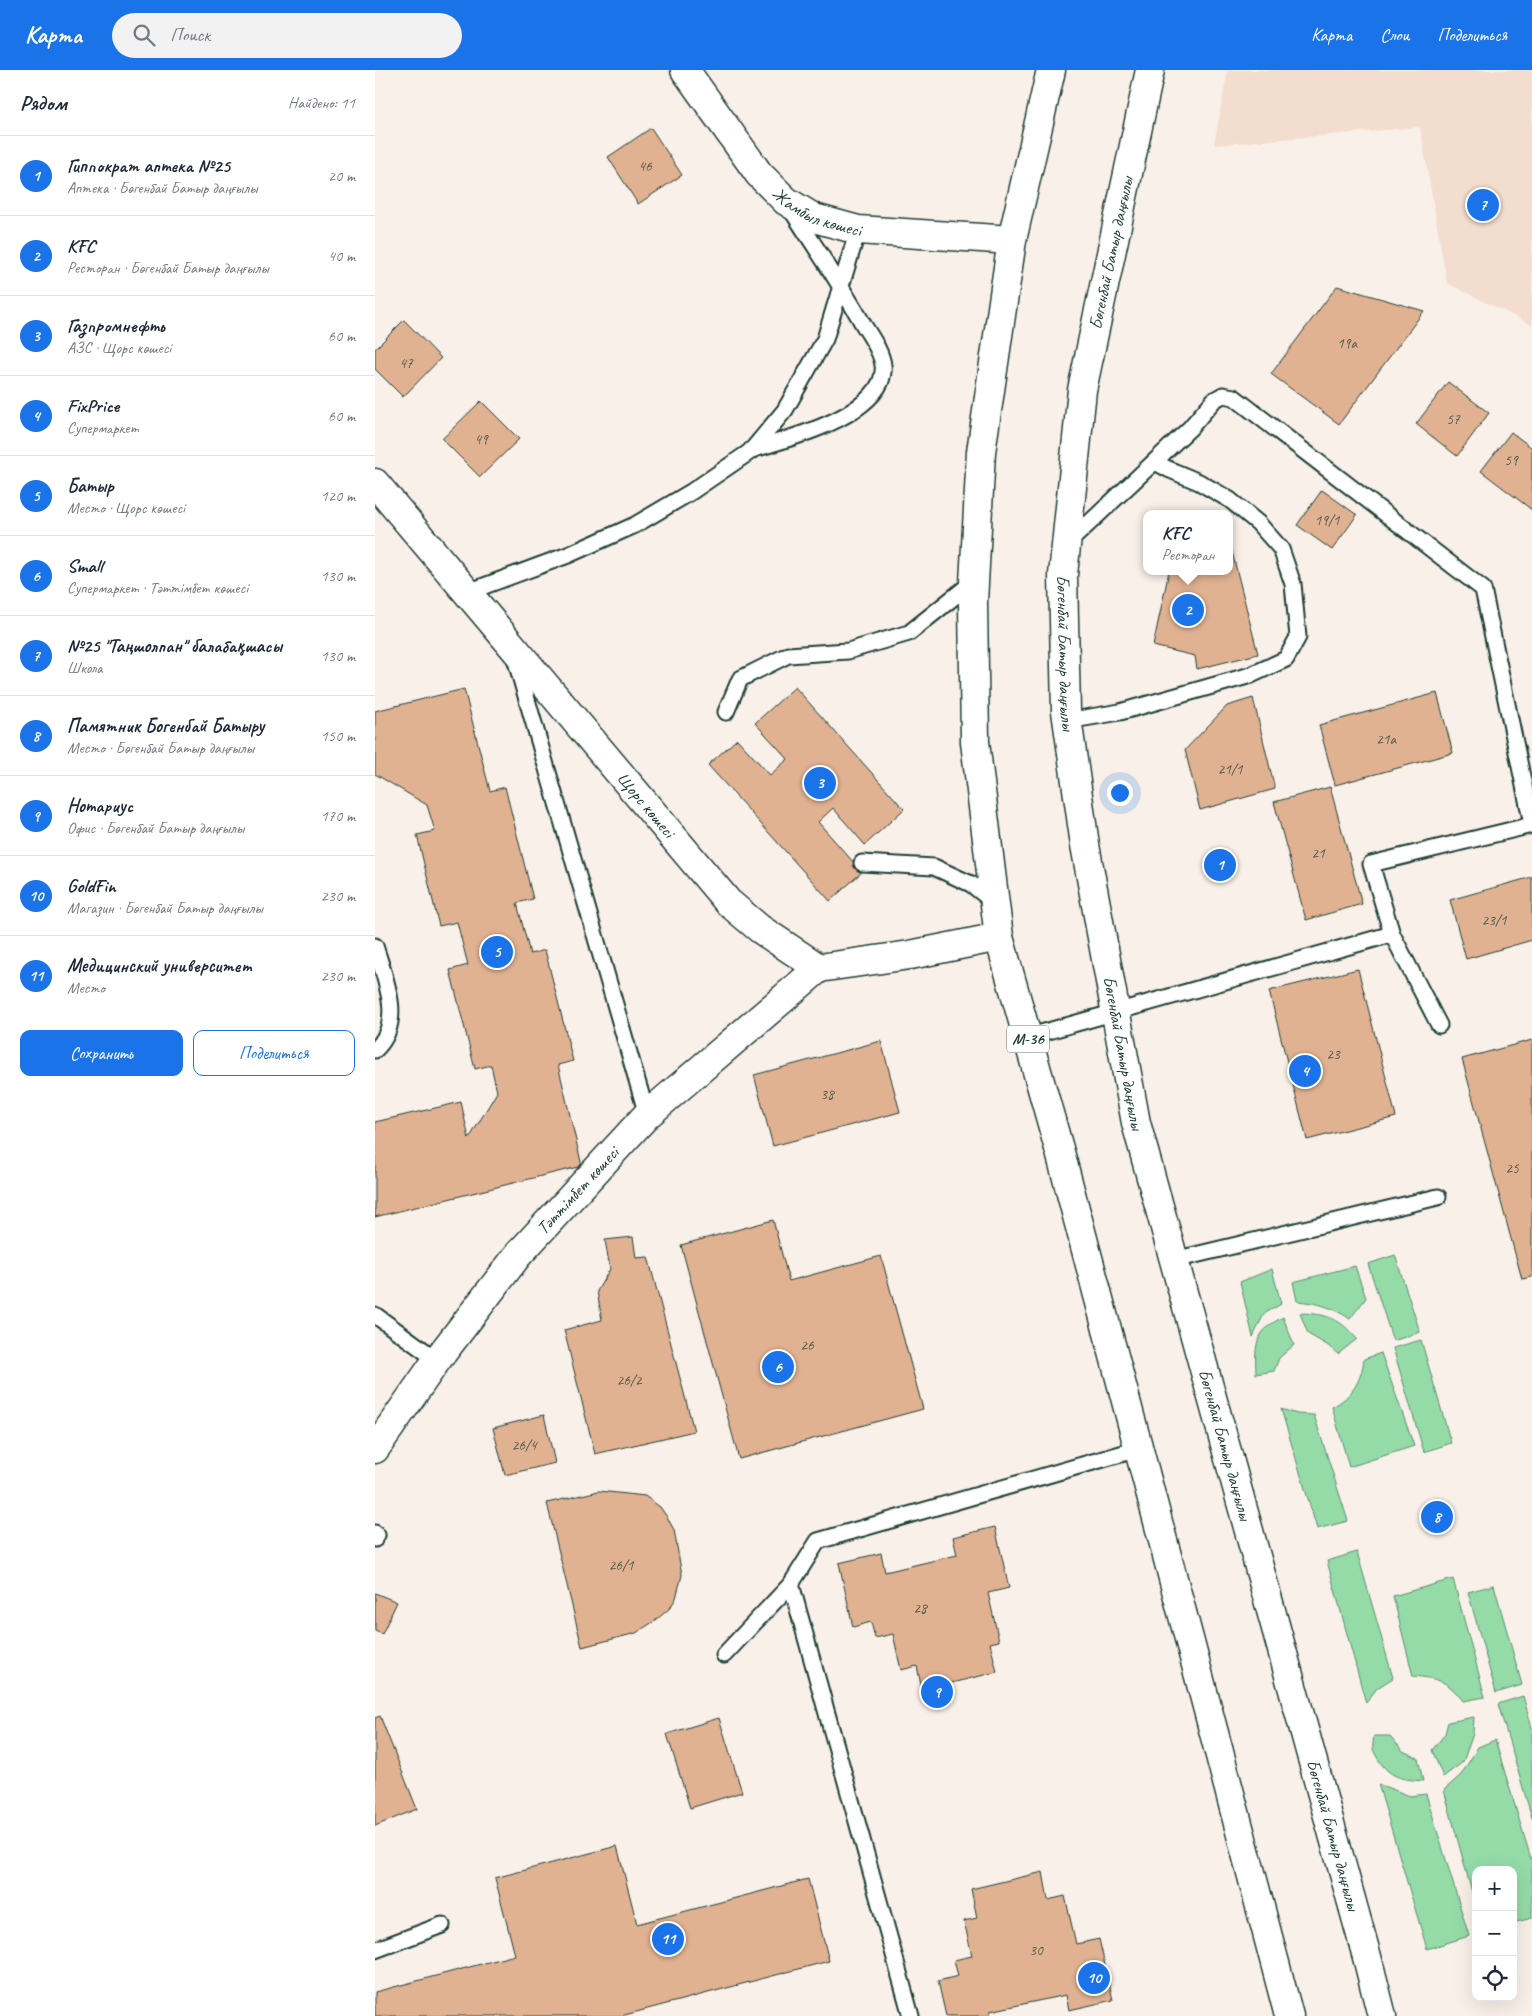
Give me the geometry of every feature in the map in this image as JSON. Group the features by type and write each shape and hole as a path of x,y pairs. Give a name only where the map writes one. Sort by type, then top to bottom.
{"main road":[{"name":"Жамбыл көшесі","path":"685,70 759,174 786,201 814,218 858,230 1012,240"},
{"name":"M-36","path":"1051,70 1012,240 981,452 974,581 975,742 999,937 1060,1152 1289,2016"},
{"name":"Бөгенбай Батыр даңғылы","path":"1150,70 1082,390 1063,575 1067,721 1085,845 1136,1123 1382,2016"},
{"name":"Щорс көшесі","path":"375,483 729,902 760,929 819,968"},
{"path":"819,968 909,955 999,937"},
{"name":"Тәттімбет көшесі","path":"375,1448 437,1360 518,1255 647,1115 819,968"}],"lane":[{"path":"751,450 812,431 854,410 873,394 881,382 884,366 879,352 841,286 786,201"},
{"path":"467,592 567,555 635,525 691,492 751,450 785,410 825,339 858,230"},
{"path":"1066,545 1190,428 1214,400 1223,395 1234,397 1483,589 1532,825 1371,864 1392,934 1439,1025"},
{"path":"1067,721 1120,712 1251,675 1286,659 1298,636 1293,584 1281,549 1259,522 1230,500 1199,482 1155,462"},
{"path":"726,712 740,680 788,655 848,651 909,633 974,581"},
{"path":"510,642 647,1115"},
{"path":"862,863 934,867 971,884 995,903"},
{"path":"1027,1037 1392,934"},
{"path":"375,946 389,993 391,1025 381,1044 375,1050"},
{"path":"1174,1260 1438,1197"},
{"path":"375,1315 437,1360"},
{"path":"724,1654 791,1584 818,1541 1138,1449"},
{"path":"375,1533 377,1535 375,1540"},
{"path":"791,1584 911,2016"},
{"path":"375,1950 442,1925"}],"shaded area":[{"path":"1228,70 1532,70 1532,325 1447,283 1420,127 1214,145"}],"green space":[{"path":"1395,1255 1420,1332 1393,1341 1368,1264"},
{"path":"1355,1266 1366,1298 1350,1319 1325,1306 1297,1301 1293,1282"},
{"path":"1272,1269 1281,1304 1264,1314 1253,1337 1240,1282"},
{"path":"1300,1313 1332,1318 1344,1326 1357,1339 1338,1354 1308,1334"},
{"path":"1283,1317 1294,1345 1279,1358 1274,1371 1256,1374 1256,1347 1258,1340 1266,1328"},
{"path":"1421,1340 1451,1443 1424,1452 1393,1348"},
{"path":"1381,1353 1414,1446 1349,1467 1332,1407 1351,1393 1355,1387 1361,1374 1364,1359"},
{"path":"1281,1409 1297,1414 1314,1415 1348,1521 1317,1529"},
{"path":"1357,1552 1393,1678 1377,1688 1366,1703 1327,1561"},
{"path":"1453,1579 1485,1697 1463,1701 1452,1689 1442,1682 1413,1676 1393,1596"},
{"path":"1494,1585 1522,1685 1496,1693 1468,1592"},
{"path":"1523,1696 1532,1728 1532,1818 1498,1704"},
{"path":"1474,1717 1473,1734 1463,1762 1443,1777 1432,1750 1445,1734 1448,1722"},
{"path":"1374,1736 1390,1736 1403,1751 1418,1758 1423,1781 1402,1778 1387,1770 1378,1759 1374,1750"},
{"path":"1495,1740 1532,1862 1532,1918 1517,1922 1517,1866 1472,1866 1472,1892 1444,1790 1461,1775 1478,1747"},
{"path":"1378,1784 1410,1796 1426,1794 1469,1936 1427,1949"}],"building":[{"path":"651,128 682,175 638,204 608,157"},
{"path":"1337,286 1424,311 1339,424 1271,374"},
{"path":"404,320 441,358 403,397 375,369 375,349"},
{"path":"1448,382 1489,413 1457,456 1416,424"},
{"path":"481,401 519,439 480,477 442,439"},
{"path":"1511,432 1532,448 1532,510 1481,471"},
{"path":"1322,490 1357,515 1332,550 1297,525"},
{"path":"1233,556 1258,654 1197,669 1195,656 1153,646 1168,575 1233,575"},
{"path":"795,687 904,809 865,845 833,808 818,822 862,872 830,901 708,765 737,739 770,775 788,759 755,723"},
{"path":"464,689 490,791 505,787 533,899 517,903 530,954 545,950 573,1061 558,1065 582,1166 375,1217 375,1122 461,1102 469,1139 497,1092 491,1065 475,1069 450,970 468,965 457,922 439,926 417,835 435,831 427,805 375,774 375,711"},
{"path":"1437,693 1453,753 1335,785 1319,725"},
{"path":"1253,698 1275,789 1200,810 1185,750 1227,706"},
{"path":"1330,787 1362,904 1306,920 1274,802"},
{"path":"1532,877 1532,940 1466,959 1450,900"},
{"path":"1358,969 1396,1117 1307,1140 1269,991"},
{"path":"1532,1040 1532,1277 1522,1279 1462,1059"},
{"path":"881,1041 900,1112 773,1146 754,1075"},
{"path":"773,1220 789,1281 881,1256 923,1409 739,1459 681,1245"},
{"path":"633,1237 636,1258 648,1257 694,1431 595,1454 564,1330 602,1320 597,1291 610,1269 605,1240"},
{"path":"544,1415 555,1463 505,1475 493,1428"},
{"path":"599,1491 645,1496 660,1507 674,1530 682,1575 676,1598 670,1608 656,1620 636,1633 582,1647 547,1503"},
{"path":"995,1527 1009,1588 988,1593 999,1641 990,1643 997,1672 922,1690 917,1666 901,1670 893,1634 875,1638 871,1622 853,1627 839,1563 881,1553 885,1572 957,1555 953,1537"},
{"path":"375,1593 397,1602 382,1634 375,1631"},
{"path":"380,1716 417,1809 375,1826 375,1718"},
{"path":"719,1718 742,1792 690,1808 667,1734"},
{"path":"617,1846 637,1924 808,1879 829,1961 621,2016 375,2016 375,1992 515,1955 495,1878"},
{"path":"1043,1872 1048,1900 1065,1896 1076,1944 1099,1939 1113,2000 1069,2010 1066,1995 990,2011 991,2016 946,2016 938,1981 958,1976 954,1960 972,1956 964,1921 977,1918 971,1889"}],"place":[{"name":"№25 \"Таңшолпан\" балабақшасы","path":"1483,205"},
{"name":"KFC","path":"1188,610"},
{"name":"Газпромнефть","path":"820,783"},
{"name":"Гиппократ аптека №25","path":"1220,865"},
{"name":"Батыр","path":"497,952"},
{"name":"FixPrice","path":"1305,1071"},
{"name":"Small","path":"778,1367"},
{"name":"Памятник Богенбай Батыру","path":"1437,1517"},
{"name":"Нотариус","path":"937,1692"},
{"name":"Медицинский университет","path":"668,1939"},
{"name":"GoldFin","path":"1094,1978"}]}
